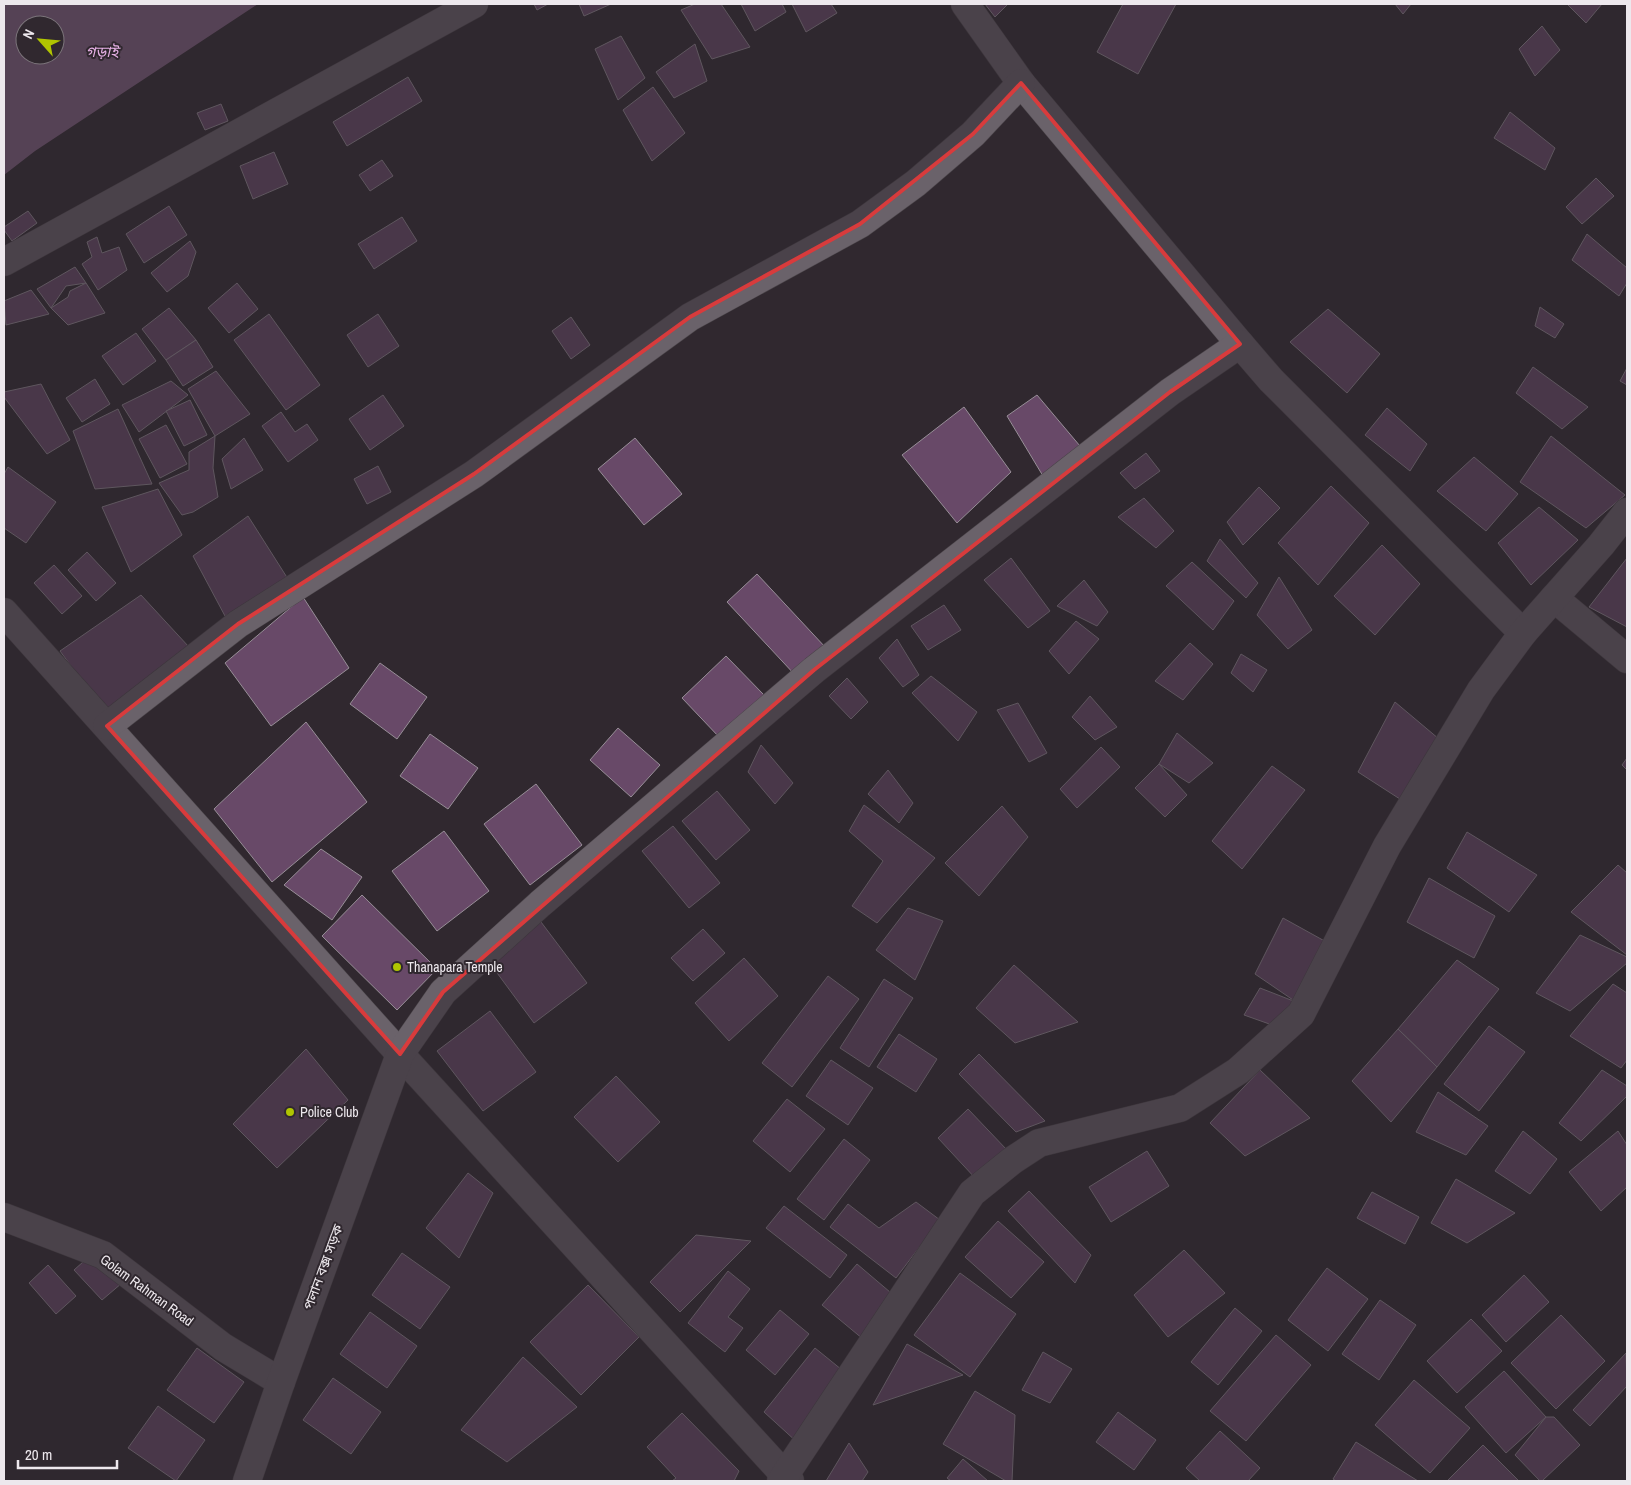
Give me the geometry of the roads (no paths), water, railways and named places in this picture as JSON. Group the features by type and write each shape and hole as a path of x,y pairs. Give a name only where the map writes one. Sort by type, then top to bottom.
{"street":[{"path":"4,262 474,4"},
{"path":"965,4 1021,84 1271,380 1523,633"},
{"path":"107,726 238,624 474,474 690,317 860,224 916,183 974,134 1021,84"},
{"name":"পলান বক্স সড়ক","path":"247,1481 400,1054 443,992 540,904 814,670 1170,392 1240,344"},
{"path":"4,612 785,1480 972,1193 1013,1160 1039,1143 1180,1108 1238,1071 1301,1014 1387,846 1480,690 1523,633 1601,546 1627,512"},
{"path":"1554,598 1627,659"},
{"name":"Golam Rahman Road","path":"4,1218 103,1256 223,1347 281,1382"}],"water":[{"name":"গড়াই","path":"4,4 258,4 35,151 4,175"}],"place":[{"name":"Thanapara Temple","path":"397,967"},
{"name":"Police Club","path":"290,1112"}]}
